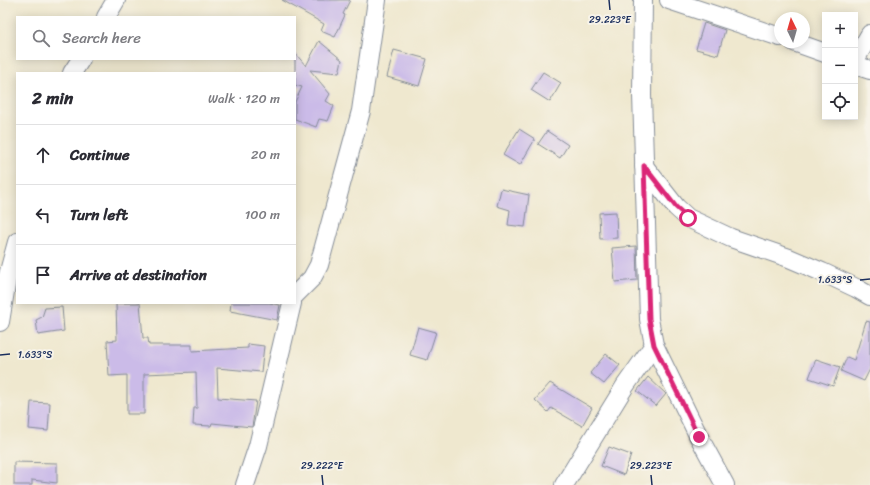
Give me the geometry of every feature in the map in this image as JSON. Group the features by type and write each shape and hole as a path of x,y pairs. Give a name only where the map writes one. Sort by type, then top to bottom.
{"street":[{"path":"107,16 116,0"},
{"path":"296,295 312,278 319,265 361,111 377,0"},
{"path":"643,0 642,95 649,319 654,345 699,437 725,485"},
{"path":"669,0 774,35"},
{"path":"858,55 870,34"},
{"path":"810,48 822,52"},
{"path":"73,72 80,60"},
{"path":"858,66 870,70"},
{"path":"644,166 676,207 688,218 731,238 802,264 856,288 870,296"},
{"path":"0,322 16,246"},
{"path":"245,485 258,446 292,304"},
{"path":"564,485 625,386 654,345"}],"building":[{"path":"282,0 350,0 343,14 345,15 335,37 321,31 324,24"},
{"path":"704,23 725,30 718,55 696,49"},
{"path":"319,41 342,60 339,73 310,70 330,94 326,101 334,106 328,121 319,119 316,127 296,119 296,100 302,87 296,85 296,54 306,66"},
{"path":"394,50 427,59 419,86 387,77"},
{"path":"543,72 561,83 550,102 531,90"},
{"path":"519,129 535,139 520,165 503,155"},
{"path":"547,131 568,145 560,158 538,144"},
{"path":"501,189 529,195 525,227 508,225 510,210 497,206"},
{"path":"616,212 617,238 600,239 599,213"},
{"path":"636,246 637,280 615,282 612,248"},
{"path":"116,304 140,304 143,338 148,338 149,345 192,345 192,351 248,348 248,344 264,346 261,372 217,368 218,398 256,401 252,427 212,423 211,426 193,425 194,408 197,408 196,372 144,374 144,414 127,414 127,375 109,376 107,341 117,340"},
{"path":"231,304 280,305 277,320 230,311"},
{"path":"62,307 64,331 38,335 36,320 42,317 45,308"},
{"path":"866,321 870,322 870,369 864,381 841,371 847,357 854,360"},
{"path":"418,327 436,332 427,360 410,355"},
{"path":"606,354 620,365 604,384 590,373"},
{"path":"816,359 840,367 833,386 809,378"},
{"path":"648,377 666,394 656,406 637,391"},
{"path":"550,383 592,408 582,426 551,408 548,412 535,400"},
{"path":"31,402 50,403 48,431 29,429"},
{"path":"609,447 631,455 624,475 601,466"},
{"path":"14,462 57,463 57,483 32,480 32,485 14,485"}],"route":[{"path":"688,218 676,207 644,166 649,319 654,345 699,437"}]}
